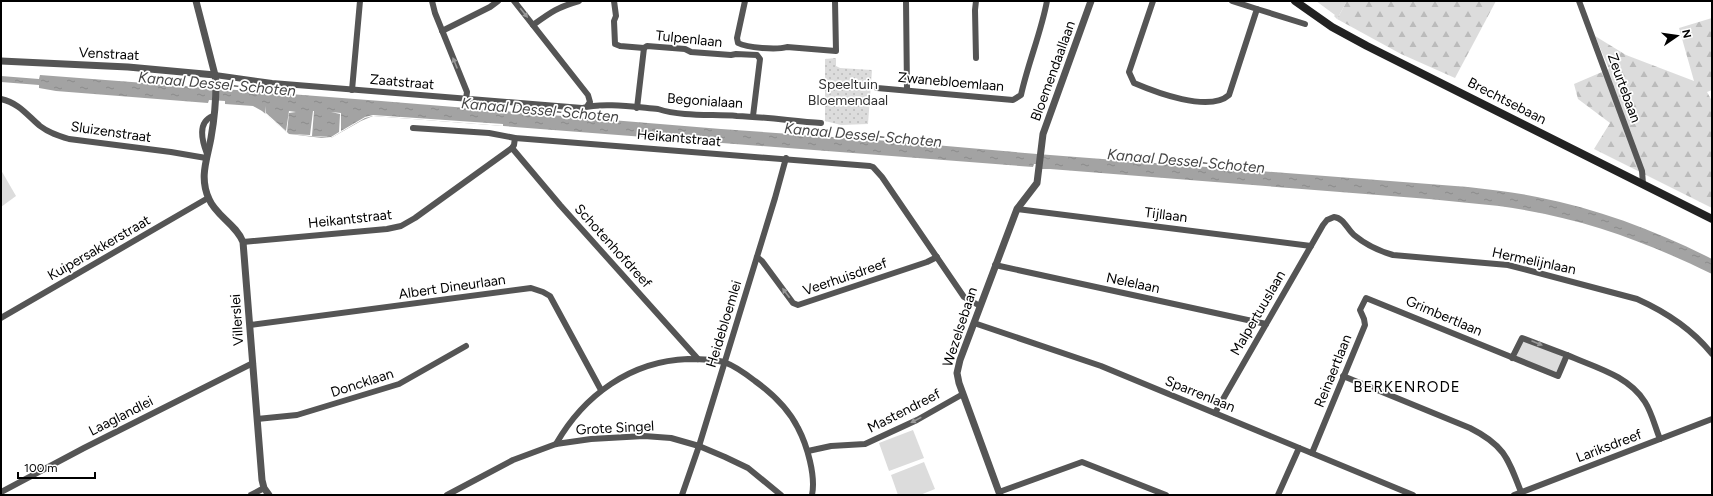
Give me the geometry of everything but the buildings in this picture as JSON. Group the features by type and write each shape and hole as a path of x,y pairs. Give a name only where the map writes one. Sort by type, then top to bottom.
{"main road":[{"name":"Brechtsebaan","path":"1294,1 1332,27 1712,219"}],"street":[{"path":"196,1 216,82"},
{"path":"352,90 360,1"},
{"path":"432,1 442,31 467,92 466,99"},
{"path":"442,31 490,7 498,1"},
{"path":"514,1 588,95 590,102 588,106"},
{"path":"533,25 558,8 579,1"},
{"name":"Tulpenlaan","path":"614,1 616,16 614,20 615,44 620,46 644,48 647,46 685,49 698,52 757,55 760,59 753,116"},
{"name":"Tulpenlaan","path":"745,1 737,38 738,43 763,48 780,49 786,47 836,51 835,1"},
{"path":"906,1 907,90"},
{"path":"976,1 976,58"},
{"name":"Zwanebloemlaan","path":"877,88 1013,100 1021,95 1025,76 1042,26 1047,1"},
{"name":"Bloemendaallaan","path":"1038,171 1043,134 1091,1"},
{"path":"1153,1 1129,72 1134,83 1147,89 1189,101 1215,101 1224,99 1229,95 1256,9"},
{"path":"1232,1 1305,24"},
{"name":"Zeurtebaan","path":"1578,1 1642,171 1643,184"},
{"path":"637,108 644,48"},
{"name":"Venstraat","path":"1,61 128,67 216,82"},
{"name":"Zaatstraat","path":"216,82 272,83 582,108 588,106"},
{"name":"Villerslei","path":"216,82 211,140 206,156 204,178 208,198 217,211 237,230 243,242 264,488 269,495"},
{"name":"Sluizenstraat","path":"1,99 14,103 23,109 40,126 56,136 69,139 206,156"},
{"name":"Begonialaan","path":"588,106 637,108 694,114 753,116 821,123"},
{"name":"Heikantstraat","path":"413,128 489,133 515,138 786,158 873,167 937,257 964,298 980,306"},
{"path":"512,148 515,138"},
{"name":"Heikantstraat","path":"243,242 387,229 401,226 422,214 512,148"},
{"name":"Schotenhofdreef","path":"512,148 560,206 698,359"},
{"name":"Heidebloemlei","path":"682,495 699,446 786,158"},
{"name":"Wezelsebaan","path":"1000,494 963,394 957,373 960,360 1017,209 1036,182 1038,171"},
{"name":"Kuipersakkerstraat","path":"1,318 208,198"},
{"name":"Tijllaan","path":"1017,209 1311,246"},
{"name":"Hermelijnlaan","path":"1323,225 1330,218 1338,217 1354,235 1367,244 1380,251 1393,255 1508,265 1622,294 1653,306 1670,316 1689,330 1712,354"},
{"name":"Malpertuuslaan","path":"1215,413 1323,225"},
{"name":"Veerhuisdreef","path":"757,258 762,261 793,303 800,305 921,264 937,257"},
{"name":"Nelelaan","path":"995,265 1266,324"},
{"name":"Albert Dineurlaan","path":"250,325 531,288 538,289 550,296 601,390"},
{"name":"Grimbertlaan","path":"1366,298 1558,376 1566,356"},
{"name":"Reinaertlaan","path":"1312,453 1365,325 1360,310 1366,298"},
{"name":"Sparrenlaan","path":"974,323 1073,356 1413,495"},
{"path":"1512,358 1522,338 1614,375 1633,388 1645,403 1660,439"},
{"name":"Doncklaan","path":"257,419 297,415 399,384 466,346"},
{"path":"556,444 581,409 601,390 638,368 659,362 698,359 724,362 748,376 776,397 793,417 808,451 814,488 812,495"},
{"name":"Laaglandlei","path":"5,492 74,453 253,363"},
{"path":"1343,376 1470,428 1488,438 1498,446 1508,460 1521,492"},
{"name":"Mastendreef","path":"808,451 831,446 865,444 917,420 963,394"},
{"name":"Lariksdreef","path":"1514,495 1712,419"},
{"name":"Grote Singel","path":"446,495 513,460 556,444 591,439 644,436 671,438 699,446 748,468 781,495"},
{"path":"1278,495 1299,448"},
{"path":"1000,494 1082,462 1166,495"},
{"path":"251,495 264,488"}],"green space":[{"path":"1316,1 1347,1 1337,19 1334,16 1335,15"},
{"path":"1347,1 1496,1 1455,78 1401,54 1337,19"},
{"path":"1712,18 1712,90 1707,92 1712,101 1712,208 1594,149 1610,123 1578,99 1574,84 1609,69 1595,36 1626,55 1694,81 1679,28"},
{"name":"Speeltuin Bloemendaal","path":"836,58 836,66 840,68 872,70 868,124 841,125 825,121 825,59"},
{"path":"1,170 16,196 1,207"},
{"path":"1521,341 1534,343 1564,357 1557,373 1515,357"},
{"path":"913,430 924,458 889,471 879,443"},
{"path":"924,462 935,489 920,495 898,495 891,475"}],"water":[{"path":"40,75 1468,187 1520,194 1560,202 1627,222 1670,239 1712,259 1712,274 1660,250 1583,223 1556,216 1499,206 1429,199 1041,169 1041,164 1034,164 1033,167 373,116 331,138 322,138 289,134 262,111 253,106 225,104 225,101 209,100 208,103 56,91 39,88 39,85 1,82 1,76 39,79"}],"pier":[{"path":"266,106 266,113 286,131 289,111 296,112 289,113 287,132 289,134 266,115 265,116"},
{"path":"313,111 312,136 331,137 339,132 340,114 331,112 341,113 341,131 365,117 373,115 503,124 503,126 373,116 365,118 331,138 289,134 310,135"}],"district":[{"name":"BERKENRODE","path":"1407,387"}],"water label":[{"name":"Kanaal Dessel-Schoten","path":"217,84"},
{"name":"Kanaal Dessel-Schoten","path":"540,110"},
{"name":"Kanaal Dessel-Schoten","path":"863,135"},
{"name":"Kanaal Dessel-Schoten","path":"1186,161"}]}
